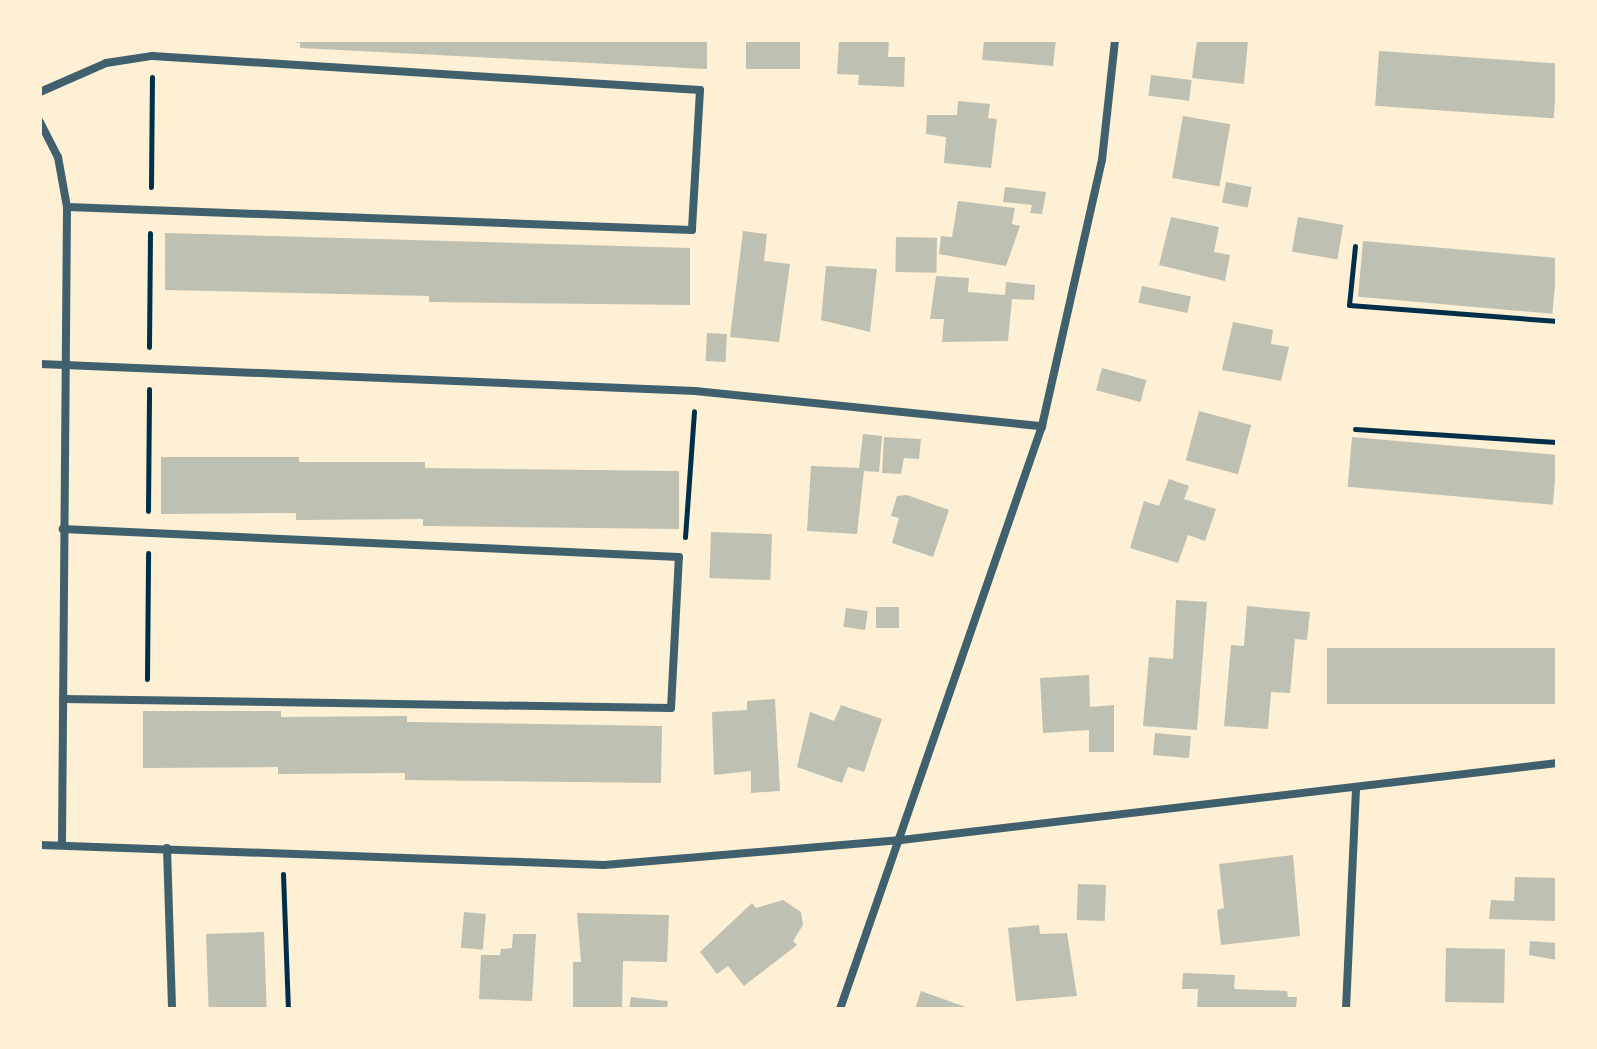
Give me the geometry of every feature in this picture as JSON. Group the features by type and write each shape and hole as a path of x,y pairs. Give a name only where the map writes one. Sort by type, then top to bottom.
{"street":[{"path":"840,1009 1042,426 1102,160 1115,40"},
{"path":"40,92 106,63 152,56 700,90 692,230 67,207"},
{"path":"40,122 58,157 67,207 62,844"},
{"path":"40,364 695,391 1042,426"},
{"path":"63,529 679,557 671,708 63,699"},
{"path":"40,845 604,865 901,840 1557,763"},
{"path":"1346,1009 1356,787"},
{"path":"167,848 172,1009"}],"path":[{"path":"1355,246 1349,305 1557,321"},
{"path":"679,557 695,391"},
{"path":"1355,429 1557,442"},
{"path":"282,853 288,1009"}],"building":[{"path":"282,40 707,40 707,69 300,48 300,43"},
{"path":"746,40 800,40 800,69 746,69"},
{"path":"839,40 889,40 888,57 905,57 904,87 858,85 859,75 837,74"},
{"path":"984,40 1056,40 1053,66 982,60"},
{"path":"1197,40 1248,40 1244,84 1192,78"},
{"path":"1379,51 1557,63 1554,118 1375,106"},
{"path":"1151,75 1192,80 1189,101 1148,96"},
{"path":"958,101 990,104 988,118 997,119 991,168 944,163 946,137 926,134 927,115 957,115"},
{"path":"1183,116 1230,124 1219,186 1172,178"},
{"path":"1226,182 1252,187 1248,208 1222,203"},
{"path":"1005,187 1046,192 1042,214 1030,213 1032,205 1003,202"},
{"path":"958,201 1015,208 1012,224 1020,226 1006,266 939,254 941,236 952,237"},
{"path":"1171,217 1219,227 1214,252 1230,255 1225,281 1159,265"},
{"path":"1298,217 1343,225 1337,259 1292,251"},
{"path":"743,231 767,234 764,261 790,264 779,342 730,337"},
{"path":"165,233 690,248 690,305 429,302 429,296 165,290"},
{"path":"896,237 937,238 936,273 895,272"},
{"path":"1363,241 1557,258 1552,314 1358,297"},
{"path":"826,266 877,269 870,332 821,320"},
{"path":"936,276 969,278 968,292 1005,295 1006,282 1035,285 1034,300 1012,299 1008,341 942,342 944,319 930,319"},
{"path":"1142,286 1191,296 1187,313 1138,303"},
{"path":"1233,322 1273,330 1271,344 1289,347 1281,381 1222,370"},
{"path":"707,333 727,334 726,362 706,361"},
{"path":"1102,368 1146,380 1140,402 1096,390"},
{"path":"1199,411 1251,425 1238,474 1186,460"},
{"path":"863,434 882,436 879,472 864,471 857,534 807,531 811,466 859,468"},
{"path":"884,437 921,439 919,459 904,458 901,474 882,473"},
{"path":"1352,437 1557,455 1553,505 1348,487"},
{"path":"161,457 299,457 299,462 425,462 425,468 679,471 679,529 423,526 423,519 296,520 296,513 161,514"},
{"path":"1169,479 1189,486 1184,499 1216,509 1205,541 1188,535 1178,563 1130,548 1144,501 1159,506"},
{"path":"907,495 949,510 933,557 892,543 899,518 891,516 897,496"},
{"path":"711,532 772,534 770,580 709,578"},
{"path":"1176,600 1207,602 1197,730 1143,726 1149,657 1173,659"},
{"path":"1247,606 1310,612 1307,640 1295,639 1290,693 1271,692 1268,729 1224,726 1231,645 1244,646"},
{"path":"876,607 899,607 899,628 876,628"},
{"path":"846,608 868,611 865,630 843,627"},
{"path":"1327,648 1557,648 1557,704 1327,704"},
{"path":"1089,675 1090,707 1114,705 1114,752 1089,752 1089,730 1043,733 1040,678"},
{"path":"775,699 780,791 751,793 751,771 714,775 712,712 747,710 747,701"},
{"path":"841,705 882,719 864,772 848,767 842,783 797,767 810,712 834,721"},
{"path":"143,711 281,711 281,717 407,716 407,722 662,726 661,783 405,780 405,773 278,774 278,767 143,768"},
{"path":"1155,733 1191,736 1189,758 1153,755"},
{"path":"1293,855 1300,936 1221,945 1217,910 1224,908 1219,864"},
{"path":"1515,877 1557,878 1557,921 1489,919 1491,900 1514,901"},
{"path":"1078,884 1106,885 1105,921 1077,920"},
{"path":"783,900 801,912 803,925 793,941 797,945 744,986 728,966 717,974 700,952 752,903 756,908"},
{"path":"464,912 486,914 483,950 461,948"},
{"path":"577,913 669,915 667,962 623,961 622,1009 573,1009 573,962 581,962"},
{"path":"1039,925 1040,934 1067,933 1077,996 1016,1001 1008,928"},
{"path":"264,932 267,1009 209,1009 206,934"},
{"path":"513,934 536,934 532,1001 479,999 481,955 500,955 501,949 512,948"},
{"path":"1530,941 1557,943 1557,960 1529,955"},
{"path":"1446,948 1505,949 1504,1003 1445,1002"},
{"path":"1183,973 1235,975 1234,989 1287,991 1288,997 1297,997 1296,1009 1197,1009 1198,989 1182,989"},
{"path":"921,991 971,1009 915,1009"},
{"path":"631,997 668,1001 667,1009 629,1009"}]}
